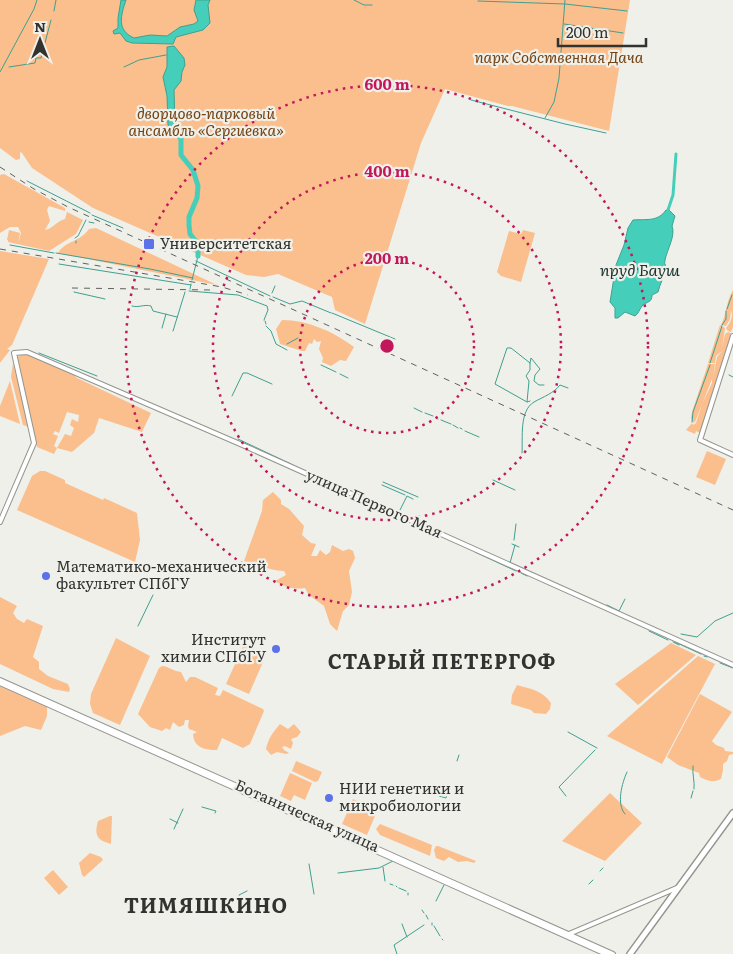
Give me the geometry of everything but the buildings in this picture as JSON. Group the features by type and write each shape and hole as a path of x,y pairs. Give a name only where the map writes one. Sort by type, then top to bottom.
{"main road":[{"path":"630,954 733,813"}],"street":[{"path":"733,336 700,440 733,456"},
{"name":"улица Первого Мая","path":"0,522 34,445 14,353 30,352 733,665"},
{"name":"Ботаническая улица","path":"0,681 613,954"},
{"path":"568,935 679,887"},
{"name":"Ботаническая улица","path":"568,935 606,954"}],"green space":[{"path":"0,0 630,0 609,131 445,89 421,143 365,324 335,310 332,297 278,274 264,277 246,275 93,208 32,168 22,153 20,152 20,159 16,160 0,148"},
{"path":"4,174 65,208 65,211 49,206 47,210 50,221 45,230 50,229 65,219 67,212 83,220 76,234 49,251 8,242 9,230 20,233 18,243 21,233 18,227 10,227 0,233 0,175"},
{"path":"96,228 217,285 58,253 65,246 85,234 89,229"},
{"path":"523,230 535,233 521,282 501,276 497,272 509,231 521,234"},
{"path":"0,251 49,259 12,345 7,349 10,350 0,363"},
{"path":"733,290 733,327 731,332 726,328 731,319 731,310 730,319 726,326 721,325"},
{"path":"282,320 301,322 320,328 338,336 354,347 346,361 340,360 331,366 322,362 323,358 319,349 321,341 317,342 314,339 312,344 309,343 305,351 280,344 276,329"},
{"path":"720,325 725,328 722,348 725,334 731,333 700,433 696,431 695,434 686,430 692,423 693,425 696,423 702,405 693,423 691,418 692,412 708,364 715,364 713,378 717,357 722,351 716,356 715,363 708,363","holes":["712,379 712,383 703,403"]},
{"path":"21,354 29,355 73,374 77,378 151,413 142,432 99,418 94,433 72,452 57,448 54,454 37,447 17,358","holes":["67,412 79,415 78,422 72,419 70,425 74,428 71,436 65,434 57,448 54,446 58,436 53,434 55,431 59,433"]},
{"path":"13,363 29,427 23,425 11,377"},
{"path":"10,381 20,424 0,416 0,406"},
{"path":"707,451 726,459 715,485 696,477"},
{"path":"40,471 45,471 65,480 65,483 137,513 140,540 135,562 17,510 32,476"},
{"path":"273,492 281,500 281,504 289,509 304,526 302,535 311,543 316,544 311,556 317,556 320,550 326,555 330,552 332,545 343,551 349,549 353,551 355,558 349,571 352,592 349,605 343,611 337,631 330,624 324,606 309,595 305,588 289,588 275,581 286,575 284,571 269,569 244,561 262,511 263,500"},
{"path":"0,597 17,606 13,613 17,619 24,623 27,619 43,626 33,657 39,662 39,669 48,676 68,684 69,692 53,689 0,664"},
{"path":"116,638 150,656 120,725 93,713 90,704 91,694"},
{"path":"671,643 696,655 638,705 615,684"},
{"path":"244,644 265,654 249,694 226,684"},
{"path":"698,656 715,664 662,764 607,736"},
{"path":"162,666 181,672 186,682 190,677 195,677 218,688 215,695 220,696 223,690 263,709 264,711 250,744 243,748 222,738 217,750 201,747 194,739 193,734 197,732 189,729 189,720 185,720 184,725 179,727 173,722 170,730 166,728 162,731 150,727 138,714 159,668"},
{"path":"517,685 536,691 548,699 551,703 550,709 546,714 534,713 531,710 511,704 512,695"},
{"path":"0,686 47,705 47,716 41,730 25,726 0,736"},
{"path":"700,694 732,712 712,741 724,748 725,751 733,752 723,764 721,779 715,781 700,777 699,773 678,765 667,757"},
{"path":"280,724 288,729 294,724 301,732 297,737 291,739 293,743 291,749 285,746 282,747 289,753 277,752 271,755 266,749 267,745"},
{"path":"296,761 322,772 318,781 315,782 292,771"},
{"path":"290,773 312,783 305,800 294,795 291,801 280,796"},
{"path":"610,793 642,823 605,861 562,841"},
{"path":"353,799 377,811 367,835 342,824"},
{"path":"112,816 111,844 102,841 98,837 96,830 98,821"},
{"path":"380,824 432,845 430,856 380,835 376,829"},
{"path":"436,846 476,861 474,863 467,861 458,862 449,857 444,861 436,858 434,850"},
{"path":"90,853 101,857 103,860 84,877 79,863"},
{"path":"53,870 68,887 59,895 44,878"}],"water":[{"path":"121,0 126,0 121,22 122,26 128,35 134,38 150,35 167,36 180,27 194,24 198,21 194,10 196,0 210,0 208,5 210,23 203,30 176,37 173,44 132,43 126,41 120,33 114,34 113,31 118,28"},
{"path":"174,46 184,58 185,65 181,81 174,90 175,127 181,139 168,125 167,96 163,77 167,67 167,47"},
{"name":"пруд Бауш","path":"669,210 675,216 672,226 672,238 658,292 652,295 650,301 642,306 635,316 625,312 618,318 615,318 615,308 610,302 616,265 628,228 633,220 655,218"}],"waterway":[{"path":"0,72 37,0"},
{"path":"54,11 56,0"},
{"path":"354,0 364,5 372,5"},
{"path":"545,118 554,102 559,78 565,0"},
{"path":"478,1 565,4 627,11"},
{"path":"9,67 35,63 36,58 41,58 51,20"},
{"path":"564,24 623,33"},
{"path":"124,67 139,60 166,55"},
{"path":"471,100 606,133"},
{"path":"178,135 181,139 181,155 193,170 198,186 197,198 189,217 190,234 198,244 198,256"},
{"path":"668,210 673,195 676,154"},
{"path":"27,181 90,213"},
{"path":"92,215 123,228"},
{"path":"75,238 78,236 86,220"},
{"path":"89,222 94,223"},
{"path":"10,245 54,253"},
{"path":"56,253 193,278"},
{"path":"192,280 198,256"},
{"path":"196,261 270,296"},
{"path":"59,264 191,285"},
{"path":"190,289 191,284"},
{"path":"272,293 275,286"},
{"path":"189,291 238,295 267,306 268,310 264,320"},
{"path":"74,292 105,299"},
{"path":"173,331 185,292"},
{"path":"727,309 732,295"},
{"path":"273,297 290,304 302,301 331,313"},
{"path":"132,306 151,306 153,311 177,317"},
{"path":"722,325 726,319 726,311"},
{"path":"332,313 395,339"},
{"path":"162,328 166,314"},
{"path":"266,326 271,331 276,344 287,350"},
{"path":"710,363 722,326"},
{"path":"287,344 298,338"},
{"path":"527,402 495,384 507,348 511,348 530,363 530,370 526,376 529,381 527,402 530,401"},
{"path":"39,353 97,376"},
{"path":"530,363 531,358 540,369 535,375 534,381 539,385 544,385"},
{"path":"321,365 336,372"},
{"path":"692,422 693,412 710,365"},
{"path":"232,396 243,373 272,384"},
{"path":"340,374 348,378"},
{"path":"729,375 733,377"},
{"path":"522,453 524,418 529,406 552,393 560,385 568,388"},
{"path":"414,408 422,412"},
{"path":"425,413 433,416"},
{"path":"441,420 451,424"},
{"path":"453,425 458,428"},
{"path":"465,431 479,437"},
{"path":"238,439 293,465"},
{"path":"493,480 515,490"},
{"path":"383,482 418,497"},
{"path":"382,485 405,495"},
{"path":"399,512 407,496 413,499"},
{"path":"514,540 516,524"},
{"path":"512,544 519,547"},
{"path":"510,563 515,545"},
{"path":"475,552 516,571"},
{"path":"521,573 527,576"},
{"path":"138,626 153,595"},
{"path":"607,605 619,611 625,599"},
{"path":"681,634 697,637 715,621 733,613"},
{"path":"649,631 668,640"},
{"path":"673,642 679,645"},
{"path":"675,642 701,654"},
{"path":"720,663 733,668"},
{"path":"568,732 597,748"},
{"path":"566,796 559,787 595,750"},
{"path":"457,761 459,755"},
{"path":"693,766 694,789"},
{"path":"625,814 622,810 620,799 627,772"},
{"path":"439,796 446,798 449,786"},
{"path":"691,798 693,791"},
{"path":"202,807 216,811 215,813"},
{"path":"174,829 183,809"},
{"path":"170,819 178,823"},
{"path":"338,873 379,868 393,861"},
{"path":"309,864 314,894"},
{"path":"383,867 385,881"},
{"path":"600,871 603,868"},
{"path":"589,884 593,880"},
{"path":"436,901 444,885"},
{"path":"399,888 406,891"},
{"path":"242,908 239,895 247,891"},
{"path":"426,915 428,919"},
{"path":"402,924 407,937"},
{"path":"397,954 394,945 424,925"},
{"path":"434,926 440,936"}],"railway":[{"path":"0,167 34,189 68,207 733,510"},
{"path":"0,249 222,287 248,295"},
{"path":"72,288 210,290"}],"place":[{"name":"Университетская","path":"149,244"},
{"name":"Математико-механический факультет СПбГУ","path":"46,576"},
{"name":"Институт химии СПбГУ","path":"276,649"},
{"name":"НИИ генетики и микробиологии","path":"329,798"}],"district":[{"name":"СТАРЫЙ ПЕТЕРГОФ","path":"442,662"},
{"name":"ТИМЯШКИНО","path":"206,906"}],"park label":[{"name":"парк Собственная Дача","path":"559,58"},
{"name":"дворцово-парковый ансамбль «Сергиевка»","path":"206,122"}]}
